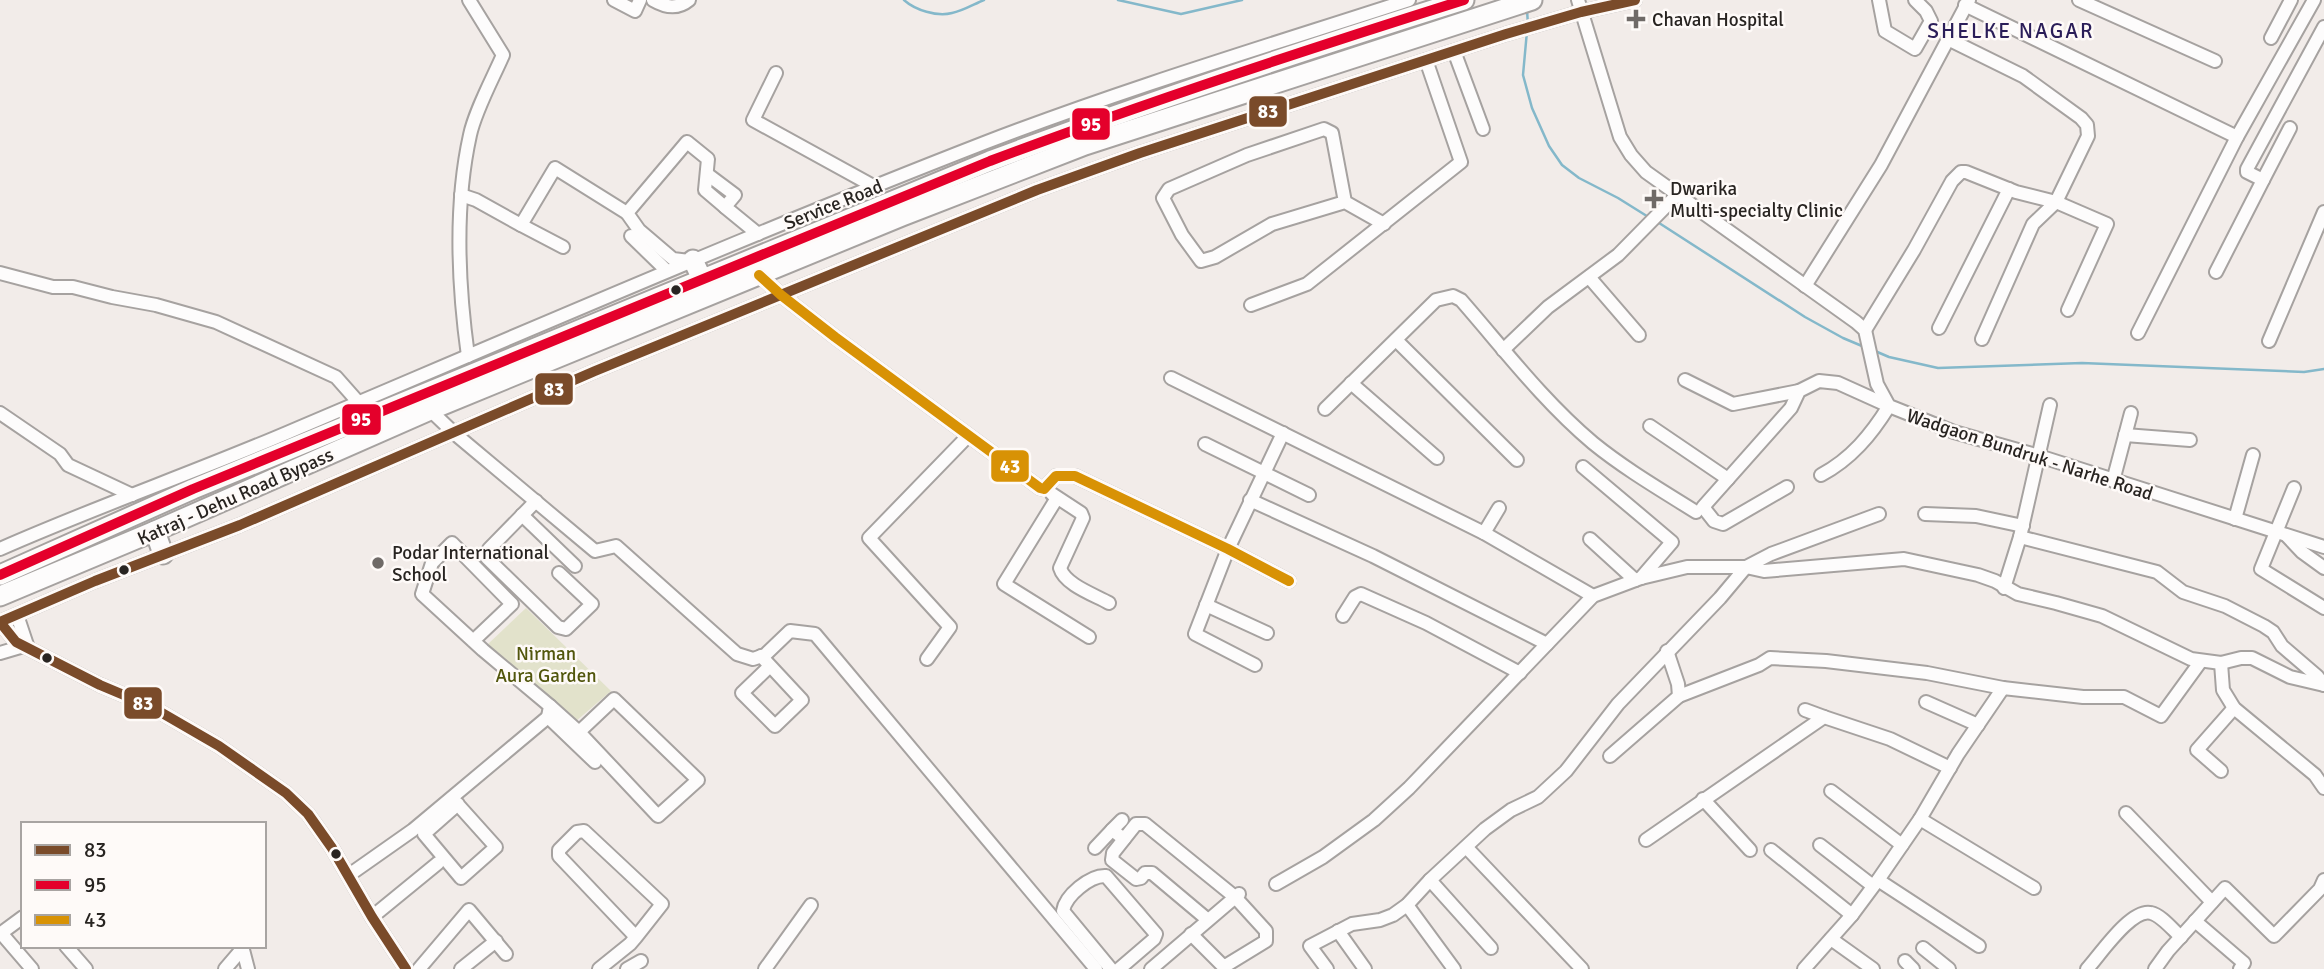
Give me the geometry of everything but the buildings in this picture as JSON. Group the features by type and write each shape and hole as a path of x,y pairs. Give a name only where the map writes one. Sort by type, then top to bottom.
{"highway":[{"name":"Katraj - Dehu Road Bypass","path":"0,575 193,489 990,161 1098,120 1464,0"},
{"name":"Katraj - Dehu Road Bypass","path":"0,596 430,410 902,216 1085,145 1532,0"},
{"path":"691,261 702,279"},
{"path":"155,531 163,554"}],"street":[{"path":"468,356 461,305 461,195 470,132 503,55 469,0"},
{"path":"614,0 635,11 640,0"},
{"path":"653,0 670,7 679,6 688,0"},
{"name":"Service Road","path":"132,495 359,403 691,261 982,144 1131,90 1409,0"},
{"path":"406,969 308,814 286,793 219,746 150,706 100,685 27,645 16,642 0,622 240,525 595,371 1037,190 1140,153 1568,16 1579,6 1635,0"},
{"path":"1879,0 1885,31 1915,48 1931,21 1926,10 1916,0"},
{"path":"2079,0 2215,61"},
{"path":"2271,38 2291,0"},
{"path":"2138,333 2237,137 2314,0"},
{"path":"1805,286 1881,165 1967,3 2237,137"},
{"path":"1579,6 1620,137 1631,155 1646,172 1851,318 1866,334 1952,181 1961,172 1973,173 2009,189 2056,202 2107,224 2068,310"},
{"path":"2263,180 2246,172 2246,169 2324,27"},
{"path":"1948,39 2023,76 2087,125 2088,135 2056,202 2033,224 1982,339"},
{"path":"1454,51 1483,129"},
{"path":"1251,305 1307,284 1461,162 1426,61"},
{"path":"776,73 753,120 875,187"},
{"path":"2216,272 2290,128"},
{"path":"1345,202 1332,133 1324,129 1247,155 1169,189 1163,198 1182,235 1202,261 1215,257 1272,224 1345,202 1384,224"},
{"path":"628,213 687,142 709,159 707,174 735,195 725,207 758,234"},
{"path":"521,225 555,168 628,213 639,230 673,259 691,261"},
{"path":"1939,328 2009,189"},
{"path":"1503,350 1548,307 1618,255 1678,194"},
{"path":"461,195 476,200 563,247"},
{"path":"2269,341 2324,212"},
{"path":"631,236 667,271"},
{"path":"0,273 53,287 73,287 156,305 216,322 336,377 359,403"},
{"path":"759,275 781,295 968,436 1081,513 1083,518 1060,568 1070,581 1109,603"},
{"path":"1589,277 1639,335"},
{"path":"1325,408 1436,300 1453,296 1461,300 1503,350 1592,442 1696,512"},
{"name":"Wadgaon Bundruk - Narhe Road","path":"1866,334 1877,383 1889,406 1954,432 2039,456 2324,547"},
{"path":"1396,340 1517,460"},
{"path":"1171,378 1484,533 1593,596"},
{"path":"1685,380 1732,404 1799,391 1819,381 1838,383 1889,406 1850,457 1821,475"},
{"path":"1351,383 1437,458"},
{"path":"1787,487 1723,524 1714,521 1703,508 1791,408 1799,391"},
{"path":"2004,587 2022,532 2050,405"},
{"path":"430,410 594,551 616,546 737,654 766,661 803,700 775,726 742,693 766,661 790,631 815,634 1096,969"},
{"path":"2113,481 2131,413"},
{"path":"0,414 60,454 68,465 132,495"},
{"path":"1650,426 1728,479"},
{"path":"1255,665 1195,634 1228,549 1283,433"},
{"path":"2125,435 2190,440"},
{"path":"928,659 950,627 869,538 968,436"},
{"path":"1205,443 1309,495"},
{"path":"2235,519 2253,455"},
{"path":"1583,467 1672,542 1638,579"},
{"path":"1044,489 1056,476 1075,475 1289,581"},
{"path":"2294,488 2281,534 2261,569 2324,608"},
{"path":"0,549 132,495"},
{"path":"1057,498 1004,584 1088,636"},
{"path":"1250,500 1373,556 1547,644"},
{"path":"536,501 489,549 487,558 558,627 566,629 592,604 559,573"},
{"path":"1484,533 1499,508"},
{"path":"1327,969 1310,946 1352,924 1393,915 1407,905 1485,829 1511,810 1538,797 1566,771 1618,704 1720,598 1746,567 1771,554 1879,514"},
{"path":"1925,514 1976,516 2157,572 2183,592 2225,606 2273,632 2282,646 2324,685"},
{"path":"522,515 575,566"},
{"path":"2281,534 2324,568"},
{"path":"1590,539 1638,579"},
{"path":"478,646 512,604 452,543 432,563 422,594 549,712 594,762"},
{"path":"1276,884 1324,857 1374,820 1409,789 1593,596 1638,579 1687,567 1746,567 1764,571 1904,559 1978,575 2018,594 2102,616 2191,659 2221,663 2241,658 2252,659 2290,677 2324,685"},
{"path":"1343,616 1355,597 1361,594 1426,623 1520,673"},
{"path":"1206,605 1267,633"},
{"path":"17,615 27,645"},
{"path":"0,653 27,645"},
{"path":"1667,651 1678,684 1679,696"},
{"path":"1611,757 1679,696 1759,665 1770,658 1826,661 1927,673 2003,688 2083,697 2124,697 2161,716 2201,661"},
{"path":"2221,663 2223,690 2234,708 2315,775 2324,788"},
{"path":"1807,968 1876,883 2003,688"},
{"path":"549,712 579,732 658,816 698,780 614,699 579,732"},
{"path":"1926,702 1978,725"},
{"path":"2221,771 2197,750 2234,708"},
{"path":"1805,710 1890,739 1950,768"},
{"path":"455,801 496,847 461,878 424,834 455,801 549,712"},
{"path":"1646,840 1824,717"},
{"path":"1831,791 1902,845"},
{"path":"1703,799 1750,850"},
{"path":"349,875 455,801"},
{"path":"2126,813 2212,902"},
{"path":"1920,819 2034,887"},
{"path":"1191,934 1225,966 1266,941 1266,931 1237,895 1145,824 1138,822 1113,853 1112,860 1136,879 1152,873 1208,920"},
{"path":"1095,848 1117,825 1124,839"},
{"path":"599,969 630,944 636,937 662,904 584,831 577,832 559,850 559,856 636,937"},
{"path":"1819,845 1979,946"},
{"path":"1467,848 1582,969"},
{"path":"1771,850 1852,915"},
{"path":"372,917 438,863"},
{"path":"1111,969 1063,911 1065,903 1088,881 1101,875 1106,876 1155,930 1156,937 1119,969"},
{"path":"1430,880 1491,948"},
{"path":"2155,969 2225,888 2274,936 2305,907 2324,880"},
{"path":"1144,948 1154,966 1237,895"},
{"path":"765,969 811,905"},
{"path":"1407,905 1454,969"},
{"path":"419,969 469,910 506,954"},
{"path":"2088,969 2129,920 2142,913 2153,913 2181,937"},
{"path":"21,918 1,933 33,969"},
{"path":"2195,921 2244,963 2240,969"},
{"path":"1338,932 1365,969"},
{"path":"1830,939 1872,969"},
{"path":"461,969 496,942"},
{"path":"68,948 86,969"},
{"path":"225,969 242,948"},
{"path":"243,948 248,969"},
{"path":"1923,948 1949,969"},
{"path":"627,969 641,961"}],"green space":[{"name":"Nirman Aura Garden","path":"526,608 611,691 575,722 488,644"}],"waterway":[{"path":"904,0 920,10 940,14 956,12 984,0"},
{"path":"1118,0 1181,14 1242,0"},
{"path":"1527,10 1528,25"},
{"path":"1527,31 1523,75 1532,108 1549,146 1562,165 1579,178 1650,218"},
{"path":"1656,221 1805,317 1862,346"},
{"path":"1875,351 1889,357 1938,368 2082,363 2304,372 2324,369"}],"transit line":[{"name":"95","path":"0,575 193,489 990,161 1226,77 1464,0"},
{"name":"83","path":"406,969 332,848 308,814 286,793 219,746 150,706 100,685 16,642 0,622 95,581 240,525 595,371 1037,190 1140,153 1506,34 1581,12 1635,0"},
{"name":"43","path":"759,275 835,337 1040,488 1044,489 1056,476 1075,476 1289,581"}],"place":[{"name":"Chavan Hospital","path":"1636,19"},
{"name":"Dwarika Multi-specialty Clinic","path":"1654,199"},
{"name":"Podar International School","path":"378,563"}],"district":[{"name":"SHELKE NAGAR","path":"2011,31"}]}
